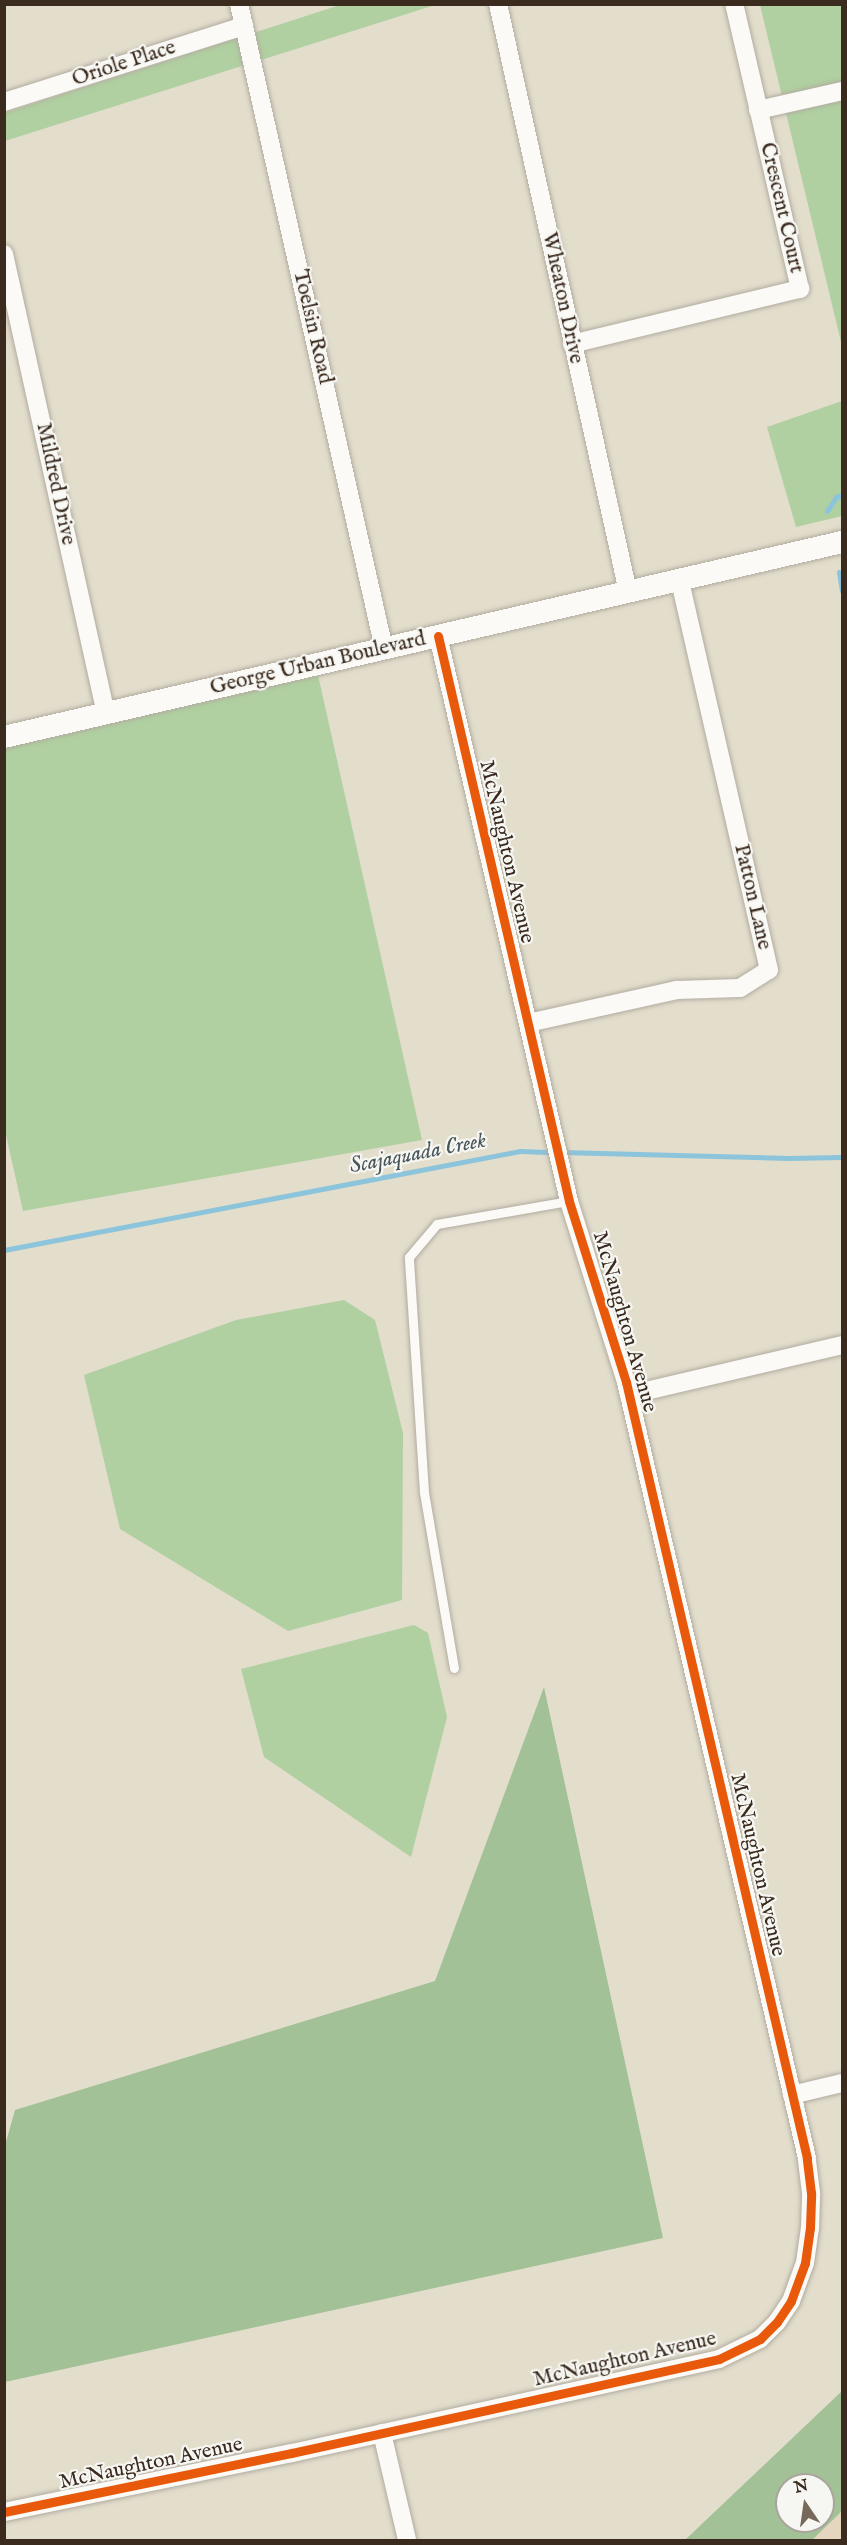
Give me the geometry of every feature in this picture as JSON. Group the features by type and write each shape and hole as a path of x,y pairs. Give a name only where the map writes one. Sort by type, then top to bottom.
{"street":[{"name":"Toelsin Road","path":"239,4 384,649"},
{"name":"Wheaton Drive","path":"498,4 628,592"},
{"name":"Crescent Court","path":"572,344 800,289 734,4"},
{"name":"Oriole Place","path":"4,102 244,26"},
{"path":"758,110 843,91"},
{"name":"Mildred Drive","path":"4,254 106,714"},
{"name":"George Urban Boulevard","path":"4,737 843,542"},
{"name":"Patton Lane","path":"528,1023 678,990 740,988 769,970 680,580"},
{"name":"McNaughton Avenue","path":"4,2512 382,2433 719,2359 759,2339 777,2322 792,2301 801,2279 810,2228 811,2193 807,2158 629,1395 569,1201 438,636"},
{"path":"629,1395 843,1345"},
{"path":"792,2095 843,2083"},
{"path":"382,2433 407,2541"}],"lane":[{"path":"454,1668 424,1492 409,1257 437,1224 569,1201"}],"shaded area":[{"path":"842,2511 842,2540 812,2540 819,2533 835,2533 835,2518"}],"green space":[{"path":"340,5 435,5 5,141 4,113"},
{"path":"760,5 842,5 842,346"},
{"path":"842,401 842,516 796,527 767,427"},
{"path":"318,675 422,1140 23,1211 4,1126 4,748"},
{"path":"344,1300 375,1320 403,1433 402,1600 288,1631 120,1529 84,1375 236,1320"},
{"path":"414,1625 428,1633 447,1717 411,1857 264,1757 241,1669"},
{"path":"544,1687 663,2238 5,2382 4,2149 15,2110 435,1981"},
{"path":"842,2391 842,2511 835,2518 835,2473 775,2473 775,2533 819,2533 812,2540 685,2540"}],"waterway":[{"path":"827,511 836,497 842,495"},
{"path":"839,572 842,591"},
{"name":"Scajaquada Creek","path":"4,1250 520,1151 553,1152"},
{"name":"Scajaquada Creek","path":"562,1152 788,1158 842,1157"}],"cycle path":[{"path":"4,2512 292,2453 719,2359 760,2339 777,2322 791,2301 805,2263 810,2228 811,2193 807,2158 626,1382 569,1201 438,636"}]}
